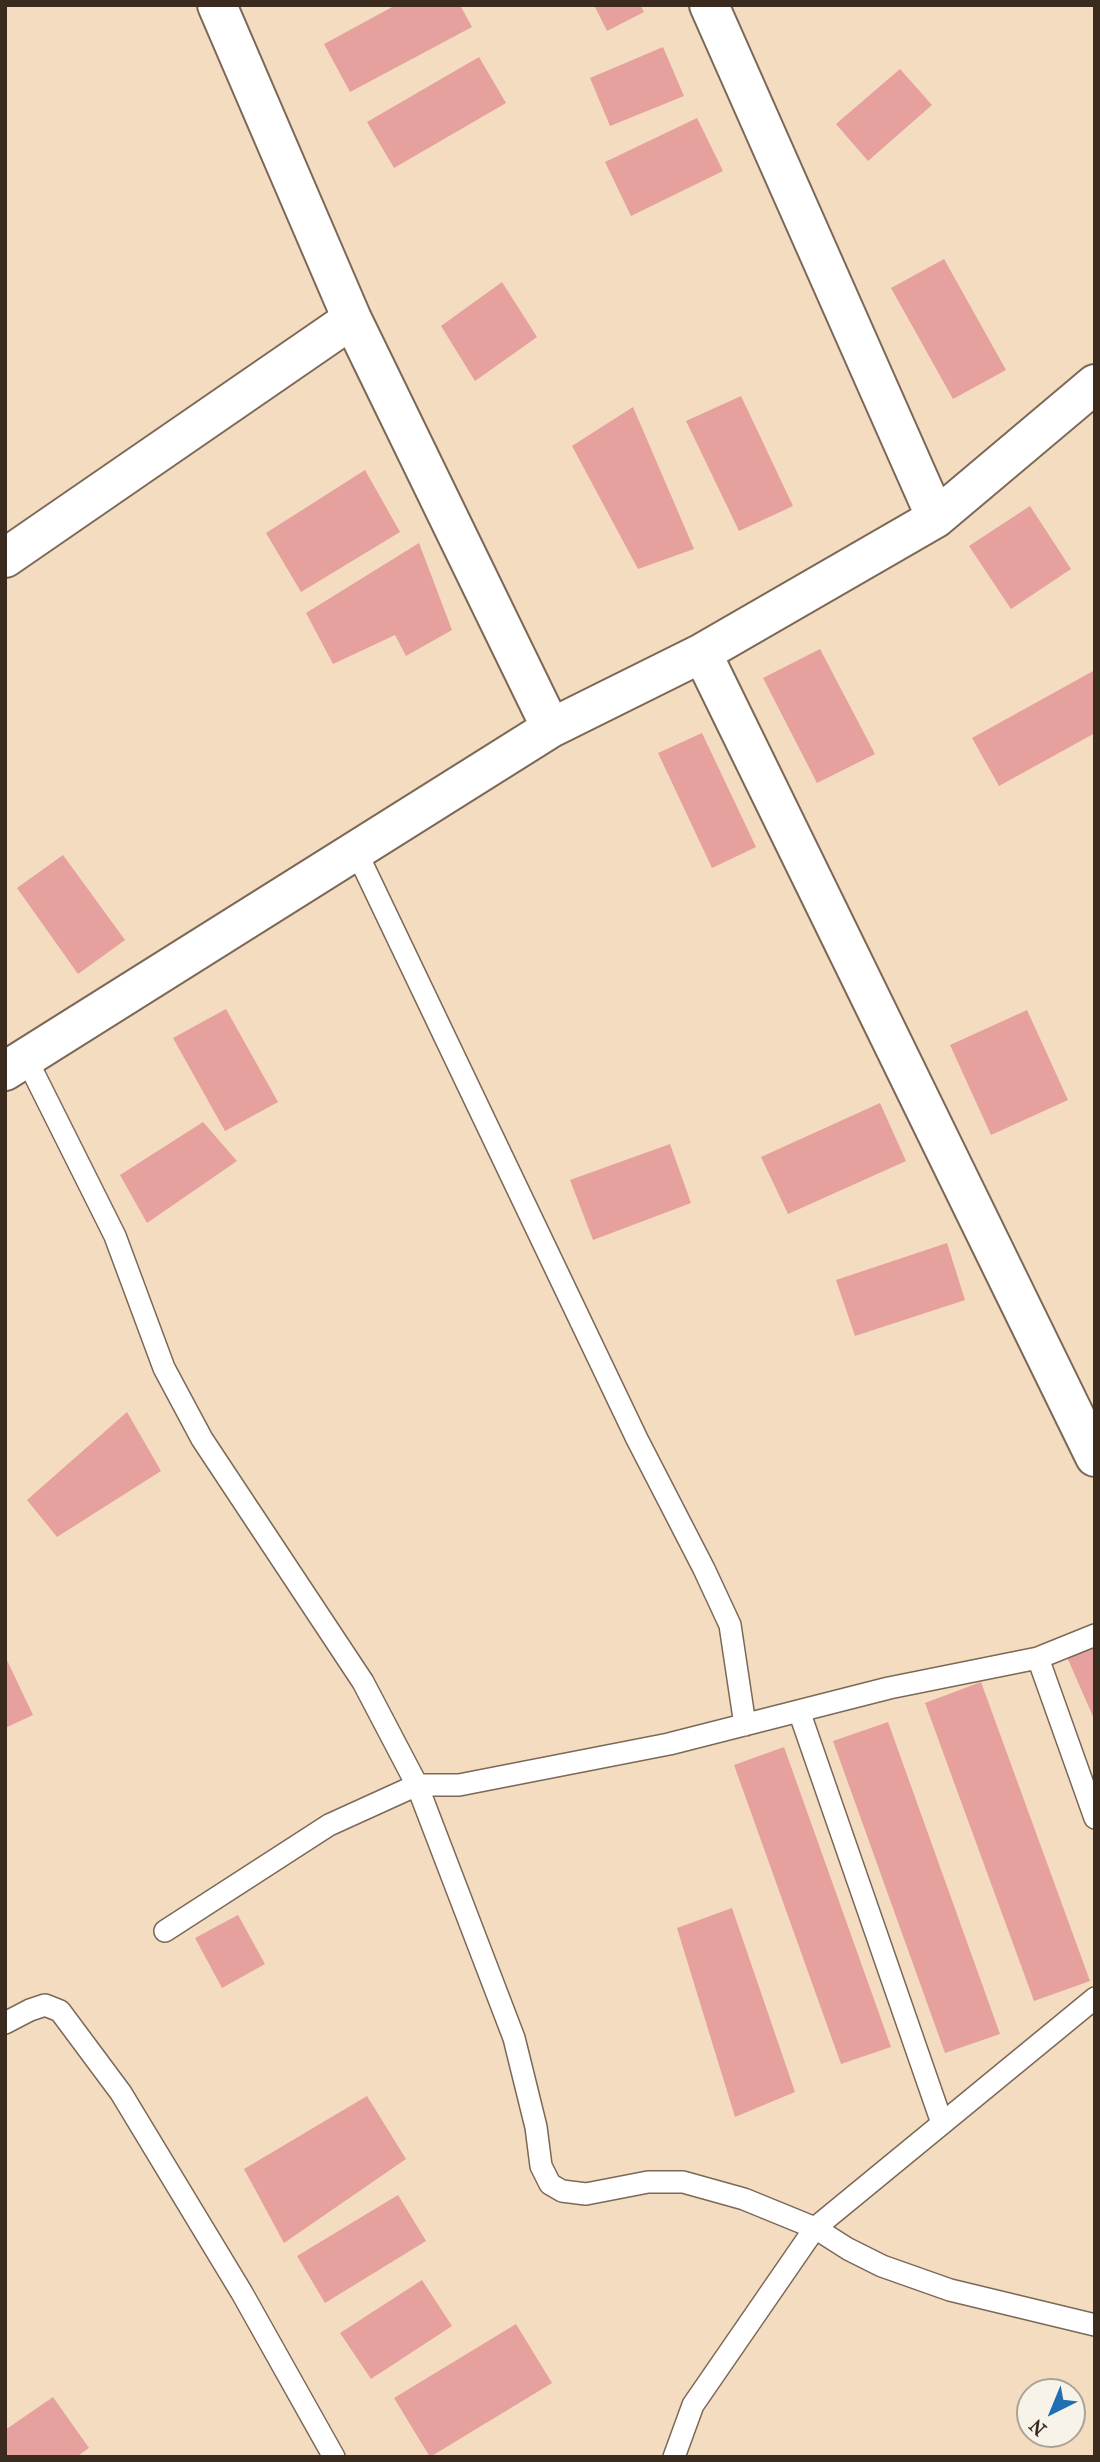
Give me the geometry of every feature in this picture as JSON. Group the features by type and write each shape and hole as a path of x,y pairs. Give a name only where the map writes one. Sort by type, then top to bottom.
{"street":[{"path":"217,5 352,319 551,728"},
{"path":"709,5 936,518"},
{"path":"5,558 352,319"},
{"path":"16,1064 551,728 702,653 936,518 1095,384"},
{"path":"702,653 1095,1457"}],"lane":[{"path":"356,851 637,1439 730,1625 745,1725"},
{"path":"16,1064 116,1237 164,1368 202,1440 363,1682 417,1785 514,2038 536,2127 541,2166 550,2183 562,2191 586,2194 648,2182 683,2182 744,2199 815,2228 882,2266 950,2290 1095,2325"},
{"path":"165,1931 329,1825 417,1785 459,1785 669,1744 889,1688 1038,1658 1095,1634"},
{"path":"1038,1658 1095,1818"},
{"path":"799,1711 942,2123"},
{"path":"674,2457 693,2405 815,2228 1095,1998"},
{"path":"5,2023 30,2010 45,2006 60,2011 121,2093 242,2293 334,2457"}],"building":[{"path":"396,5 460,5 472,27 350,92 324,44"},
{"path":"594,5 640,5 644,12 607,31"},
{"path":"663,47 684,96 610,126 590,78"},
{"path":"479,57 506,103 394,168 367,122"},
{"path":"900,69 932,105 868,161 836,124"},
{"path":"697,118 723,171 631,216 605,162"},
{"path":"944,259 1006,370 953,399 891,288"},
{"path":"502,282 537,337 475,381 441,326"},
{"path":"741,396 793,506 739,531 686,421"},
{"path":"633,407 694,549 638,569 572,446"},
{"path":"365,470 400,532 301,592 266,533"},
{"path":"1030,506 1071,569 1011,609 969,546"},
{"path":"419,543 452,630 406,656 395,635 333,664 306,613"},
{"path":"820,649 875,754 817,783 763,678"},
{"path":"1095,670 1095,733 999,786 972,738"},
{"path":"702,733 756,847 712,868 658,753"},
{"path":"63,855 125,940 78,974 17,888"},
{"path":"226,1009 278,1102 225,1131 173,1038"},
{"path":"1027,1010 1068,1100 991,1135 950,1045"},
{"path":"880,1103 906,1161 788,1214 761,1157"},
{"path":"203,1122 237,1161 147,1223 120,1175"},
{"path":"670,1144 691,1203 593,1240 570,1180"},
{"path":"947,1243 965,1300 855,1336 836,1280"},
{"path":"127,1412 161,1471 57,1537 27,1500"},
{"path":"1095,1640 1095,1721 1066,1655"},
{"path":"5,1656 33,1715 5,1728"},
{"path":"981,1682 1090,1981 1034,2001 925,1703"},
{"path":"888,1722 1000,2034 945,2053 833,1741"},
{"path":"784,1747 891,2047 841,2064 734,1765"},
{"path":"732,1908 795,2092 735,2117 677,1928"},
{"path":"238,1915 265,1964 222,1988 195,1938"},
{"path":"367,2096 406,2159 284,2243 244,2169"},
{"path":"398,2195 426,2241 325,2303 297,2256"},
{"path":"422,2280 452,2326 371,2379 340,2333"},
{"path":"516,2324 552,2383 430,2457 394,2398"},
{"path":"53,2397 89,2448 76,2457 5,2457 5,2430"}]}
